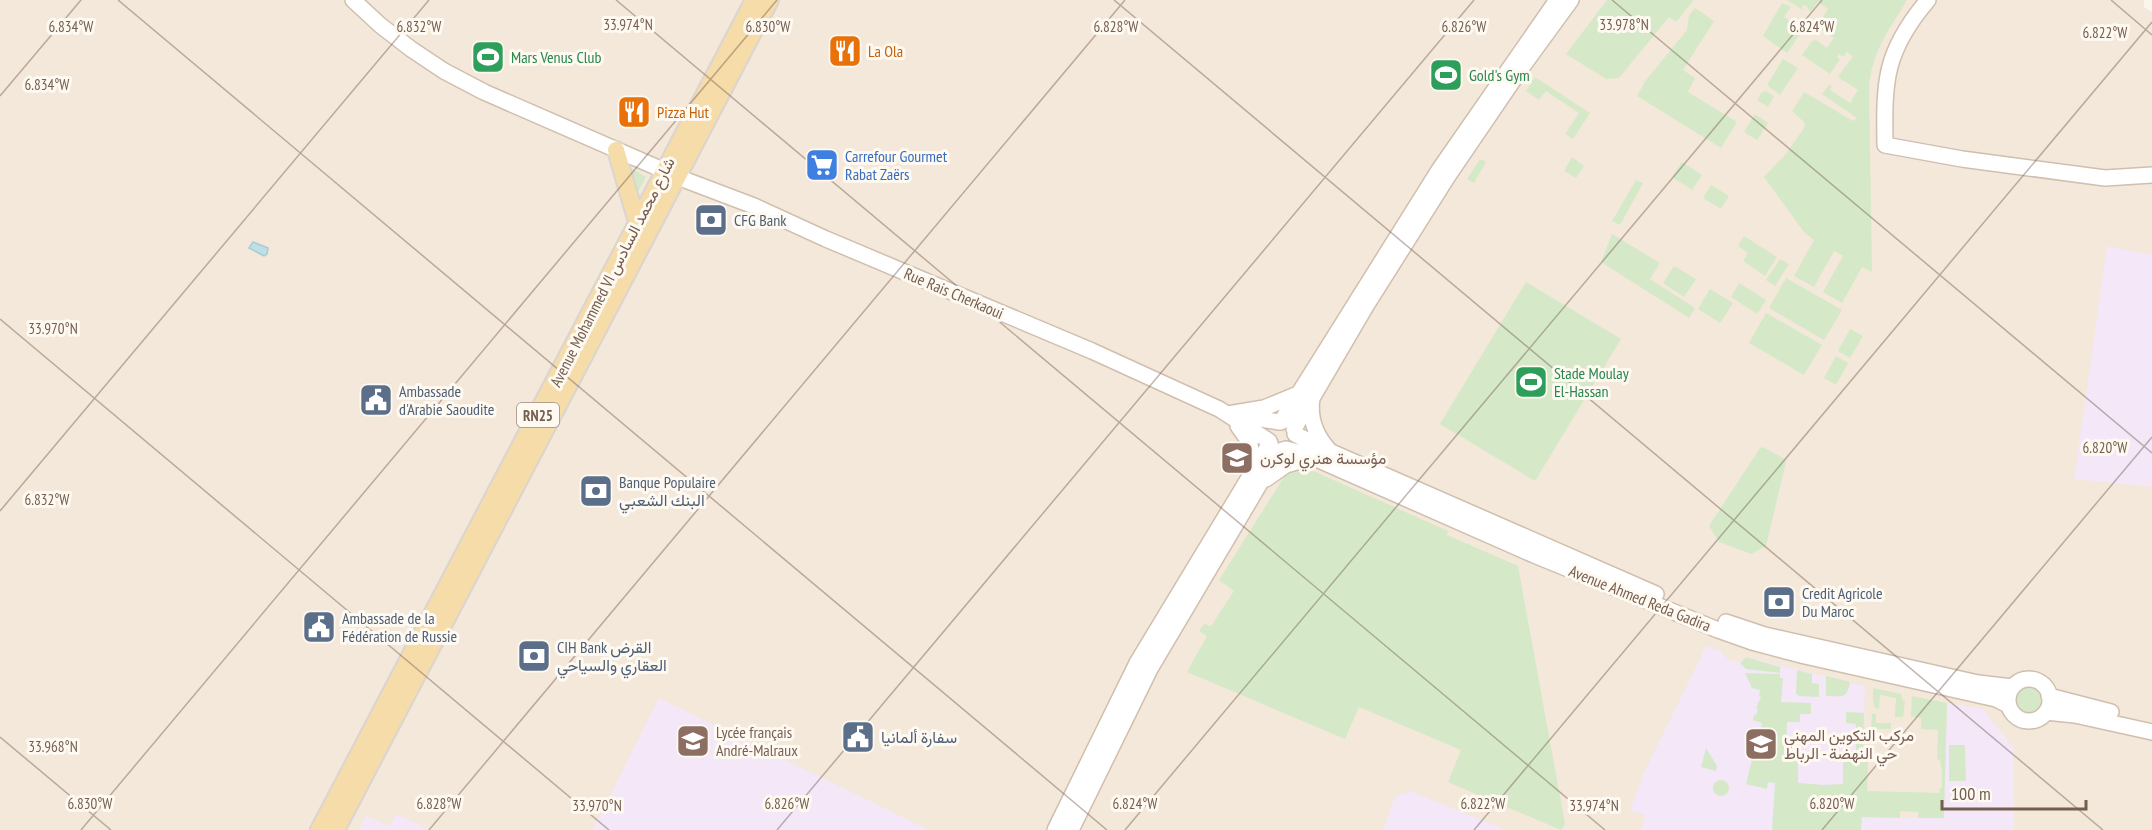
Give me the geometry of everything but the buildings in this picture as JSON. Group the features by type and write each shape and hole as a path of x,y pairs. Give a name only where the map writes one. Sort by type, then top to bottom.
{"main road":[{"name":"Rue Rais Cherkaoui","path":"353,0 395,38 444,71 484,92 671,174 753,206 1092,351 1228,414"},
{"name":"Avenue Mohammed VI شارع محمد السادس","path":"319,830 585,326 637,222 671,174 691,123 754,0"},
{"name":"Avenue Mohammed VI شارع محمد السادس","path":"336,830 671,174 770,0"},
{"path":"1287,427 1438,170 1557,0"},
{"path":"1253,469 1250,443 1228,414 1264,408 1305,395 1366,306 1448,176 1571,0"},
{"path":"1928,0 1919,6 1891,60 1886,81 1885,146 2105,178 2152,175"},
{"path":"616,150 624,171 637,222"},
{"path":"1305,395 1312,422 1323,443 1331,452"},
{"name":"Avenue Ahmed Reda Gadira","path":"1228,414 1287,427 1331,452 1622,580 1722,621 1787,640 1978,683 2012,687"},
{"name":"Avenue Ahmed Reda Gadira","path":"1228,414 1277,446 1313,457 1534,555 1740,638 1797,654 1996,699 2008,705"},
{"path":"1071,830 1150,669 1259,485 1277,446 1269,429 1287,427"},
{"path":"1055,830 1137,663 1253,469 1277,446 1294,443 1287,427"},
{"path":"1259,485 1283,466 1313,457"},
{"path":"2046,712 2049,696 2044,686 2034,680 2020,680 2012,687 2009,692 2008,705 2013,714 2027,721 2035,720 2046,712 2076,715 2152,732"},
{"path":"2049,696 2152,721"}],"shaded area":[{"path":"0,0 2144,0 2144,7 2152,12 2152,830 0,830"},
{"path":"2107,246 2152,255 2152,487 2074,479"},
{"name":"مركب التكوين المهني حي النهضة - الرباط","path":"1706,646 1721,650 1723,655 1731,661 1740,661 1746,657 1865,686 1862,817 1944,818 1947,703 1985,709 1984,711 2014,748 2014,830 1641,830 1645,815 1630,811 1642,777"},
{"name":"Lycée français André-Malraux","path":"659,698 837,785 929,830 593,830"},
{"path":"1410,791 1506,830 1383,830 1395,796"},
{"path":"396,814 429,830 359,830 366,816 389,826"}],"green space":[{"path":"1607,0 1694,0 1676,22 1669,17 1619,78 1606,79 1566,54"},
{"path":"1787,0 1907,0 1878,51 1869,87 1872,272 1862,267 1842,303 1823,292 1843,256 1834,251 1814,287 1794,276 1814,240 1804,232 1764,177 1785,155 1804,128 1805,123 1792,111 1804,92 1853,121 1857,118 1822,94 1829,85 1832,86 1830,90 1850,103 1858,90 1838,77 1853,56 1847,52 1843,57 1839,54 1837,57 1840,59 1830,74 1802,55 1812,41 1816,40 1827,48 1834,38 1820,29 1818,32 1813,25 1816,21 1819,22 1828,9 1818,2 1810,12 1806,5 1802,6 1803,10"},
{"path":"1782,3 1791,7 1784,17 1799,28 1804,27 1805,33 1800,34 1787,53 1763,36"},
{"path":"1695,8 1714,21 1683,70 1695,78 1688,92 1737,122 1721,148 1637,96 1646,80 1687,30 1689,15"},
{"path":"1783,59 1798,68 1780,95 1767,85"},
{"path":"1535,77 1590,113 1573,139 1565,134 1579,113 1546,91 1539,100 1526,91"},
{"path":"1766,91 1774,96 1768,107 1757,100 1762,92"},
{"path":"1755,114 1768,123 1757,140 1744,132"},
{"path":"1572,157 1584,166 1576,178 1564,171"},
{"path":"1480,159 1486,162 1474,183 1467,179"},
{"path":"1682,162 1702,175 1692,190 1672,177"},
{"path":"631,168 646,177 638,192"},
{"path":"1636,180 1643,183 1620,225 1612,221"},
{"path":"1711,185 1729,196 1721,209 1703,198"},
{"path":"1612,234 1660,263 1650,279 1695,308 1689,318 1601,262"},
{"path":"1744,236 1777,257 1765,276 1743,261 1748,253 1738,246"},
{"path":"1780,259 1789,264 1775,286 1766,280"},
{"path":"1674,266 1696,279 1684,297 1663,283"},
{"path":"1786,278 1842,310 1824,340 1769,308"},
{"path":"1526,282 1621,339 1535,481 1440,424"},
{"path":"1739,283 1766,300 1757,314 1731,297"},
{"path":"1710,289 1733,303 1720,323 1698,309"},
{"path":"1766,313 1822,345 1804,375 1749,343"},
{"path":"1850,329 1863,336 1850,358 1838,351"},
{"path":"1836,356 1848,363 1836,385 1824,378"},
{"path":"1763,447 1785,459 1786,462 1766,546 1751,554 1719,542 1709,526 1760,448"},
{"path":"1300,465 1448,531 1447,535 1518,566 1565,824 1561,830 1448,782 1461,750 1359,707 1345,739 1187,672 1207,636 1199,631 1204,624 1211,626 1234,591 1219,580 1289,469"},
{"path":"1746,657 1780,667 1780,673 1746,669 1740,663"},
{"path":"1797,670 1812,674 1812,683 1819,684 1819,697 1796,694"},
{"path":"1745,673 1780,674 1780,678 1783,678 1781,702 1811,703 1811,714 1800,714 1800,722 1787,722 1786,757 1808,757 1808,761 1798,761 1798,783 1843,784 1843,762 1833,762 1833,758 1856,758 1856,724 1846,723 1846,712 1864,713 1863,759 1868,760 1867,791 1940,793 1942,768 1940,760 1937,759 1938,730 1921,729 1921,718 1911,717 1912,696 1947,703 1944,818 1918,818 1918,812 1900,811 1900,818 1862,817 1861,830 1772,830 1775,783 1768,782 1767,789 1746,784 1754,751 1757,752 1762,738 1758,737 1762,723 1753,720 1761,697 1759,696 1760,690 1752,688"},
{"path":"1826,676 1850,682 1847,692 1843,696 1826,696"},
{"path":"2029,686 2039,690 2043,700 2039,710 2029,714 2019,710 2015,700 2019,690"},
{"path":"1873,688 1901,694 1902,700 1905,701 1903,717 1895,717 1896,698 1880,695 1879,709 1875,708"},
{"path":"1872,714 1876,714 1876,723 1891,723 1891,729 1871,729"},
{"path":"1949,745 1965,745 1966,781 1949,781"},
{"path":"1706,748 1717,766 1716,771 1701,767"},
{"path":"1718,780 1724,780 1729,788 1727,794 1718,796 1713,791 1713,785"}],"water":[{"path":"253,242 268,248 267,254 264,256 249,248"}],"place":[{"name":"La Ola","path":"845,51"},
{"name":"Mars Venus Club","path":"488,57"},
{"name":"Gold's Gym","path":"1446,75"},
{"name":"Pizza Hut","path":"634,112"},
{"name":"Carrefour Gourmet Rabat Zaërs","path":"822,165"},
{"name":"CFG Bank","path":"711,220"},
{"name":"Stade Moulay El-Hassan","path":"1531,382"},
{"name":"Ambassade d'Arabie Saoudite","path":"376,400"},
{"name":"مؤسسة هنري لوكرن","path":"1237,458"},
{"name":"Banque Populaire البنك الشعبي","path":"596,491"},
{"name":"Credit Agricole Du Maroc","path":"1779,602"},
{"name":"Ambassade de la Fédération de Russie","path":"319,627"},
{"name":"CIH Bank القرض العقاري والسياحي","path":"534,656"},
{"name":"سفارة ألمانيا","path":"858,737"},
{"name":"Lycée français André-Malraux","path":"693,741"},
{"name":"مركب التكوين المهني حي النهضة - الرباط","path":"1761,744"}]}
